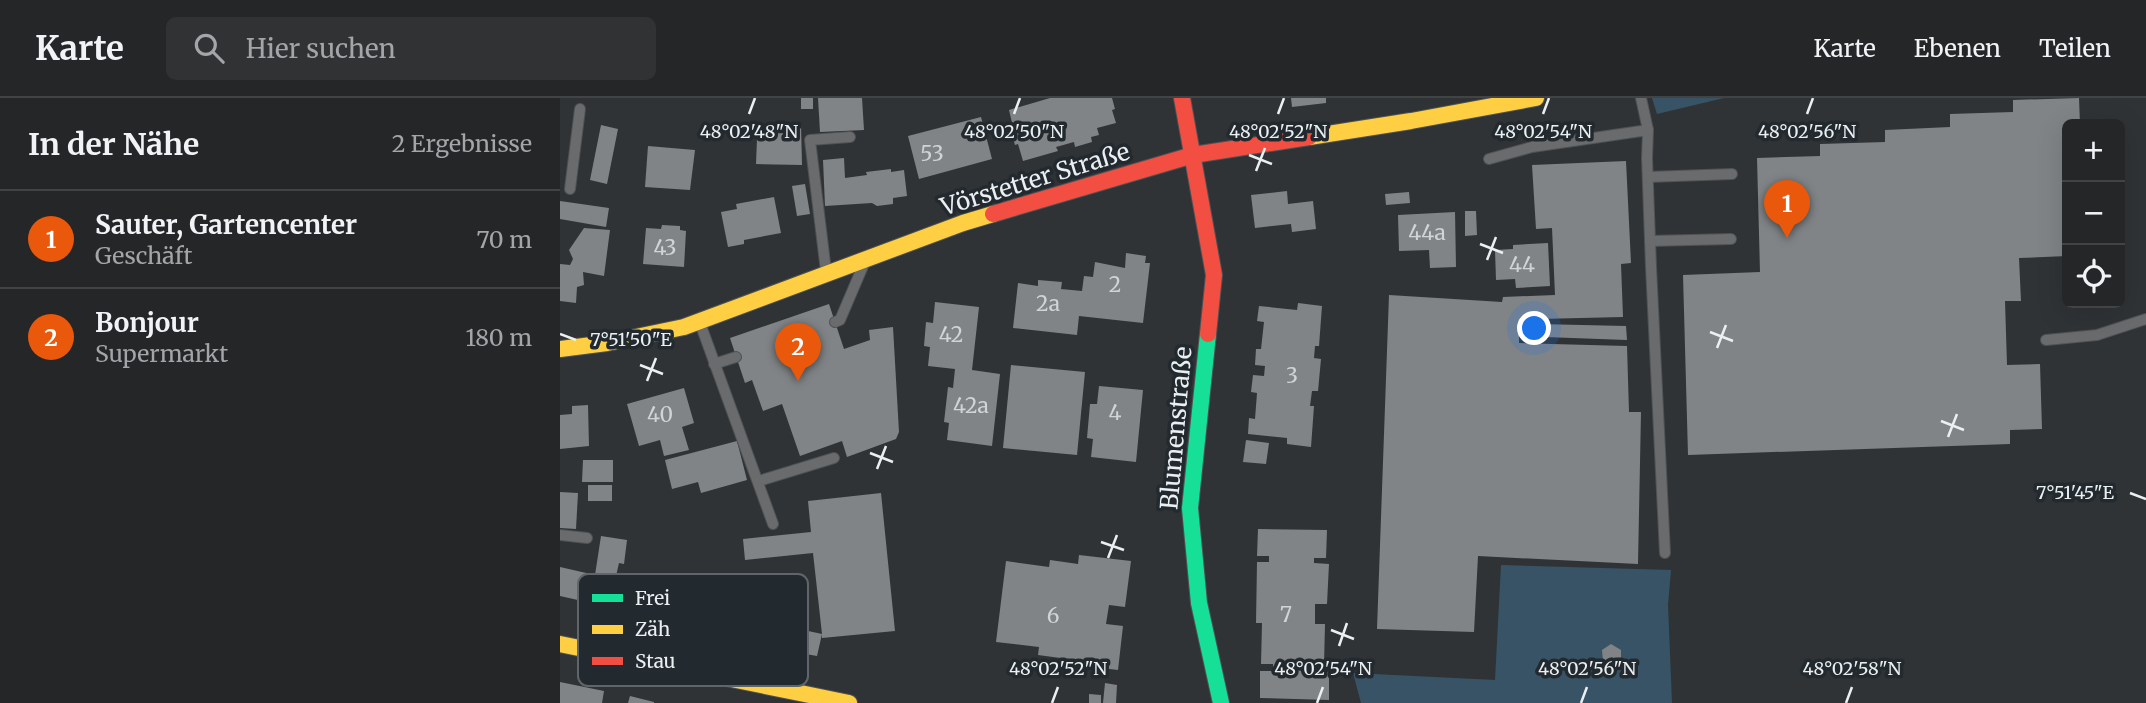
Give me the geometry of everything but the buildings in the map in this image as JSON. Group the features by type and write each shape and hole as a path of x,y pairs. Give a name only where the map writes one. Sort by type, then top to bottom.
{"street":[{"name":"Blumenstraße","path":"1182,98 1214,275 1190,508 1199,603 1221,703"},
{"name":"Vörstetter Straße","path":"560,349 666,332 963,223 1193,155 1411,121 1536,98"},
{"path":"560,644 578,648"},
{"path":"766,686 849,703"}],"lane":[{"path":"1641,98 1648,130 1650,241 1665,553"},
{"path":"570,189 580,109"},
{"path":"1489,159 1532,147 1648,130"},
{"path":"827,275 810,140 850,137"},
{"path":"1648,177 1731,174"},
{"path":"1650,241 1731,239"},
{"path":"835,322 840,320 866,260"},
{"path":"2046,340 2097,335 2146,318"},
{"path":"700,321 773,524"},
{"path":"714,364 736,357"},
{"path":"759,481 834,458"},
{"path":"560,535 587,538"}],"shaded area":[{"path":"1652,98 1724,98 1657,114"},
{"path":"1501,565 1671,570 1668,605 1672,703 1361,703 1353,673 1495,680"}],"traffic: fast":[{"path":"1208,334 1190,508 1199,603 1221,703"}],"traffic: slow":[{"path":"1309,137 1536,98"},
{"path":"560,349 607,343 684,327 993,214"},
{"path":"560,644 578,648"},
{"path":"766,686 849,703"}],"traffic: jam":[{"path":"1182,98 1214,275 1208,334"},
{"path":"993,214 1193,155 1309,137"}],"place":[{"name":"Sauter, Gartencenter","path":"1787,238"},
{"name":"Bonjour","path":"798,381"}]}
